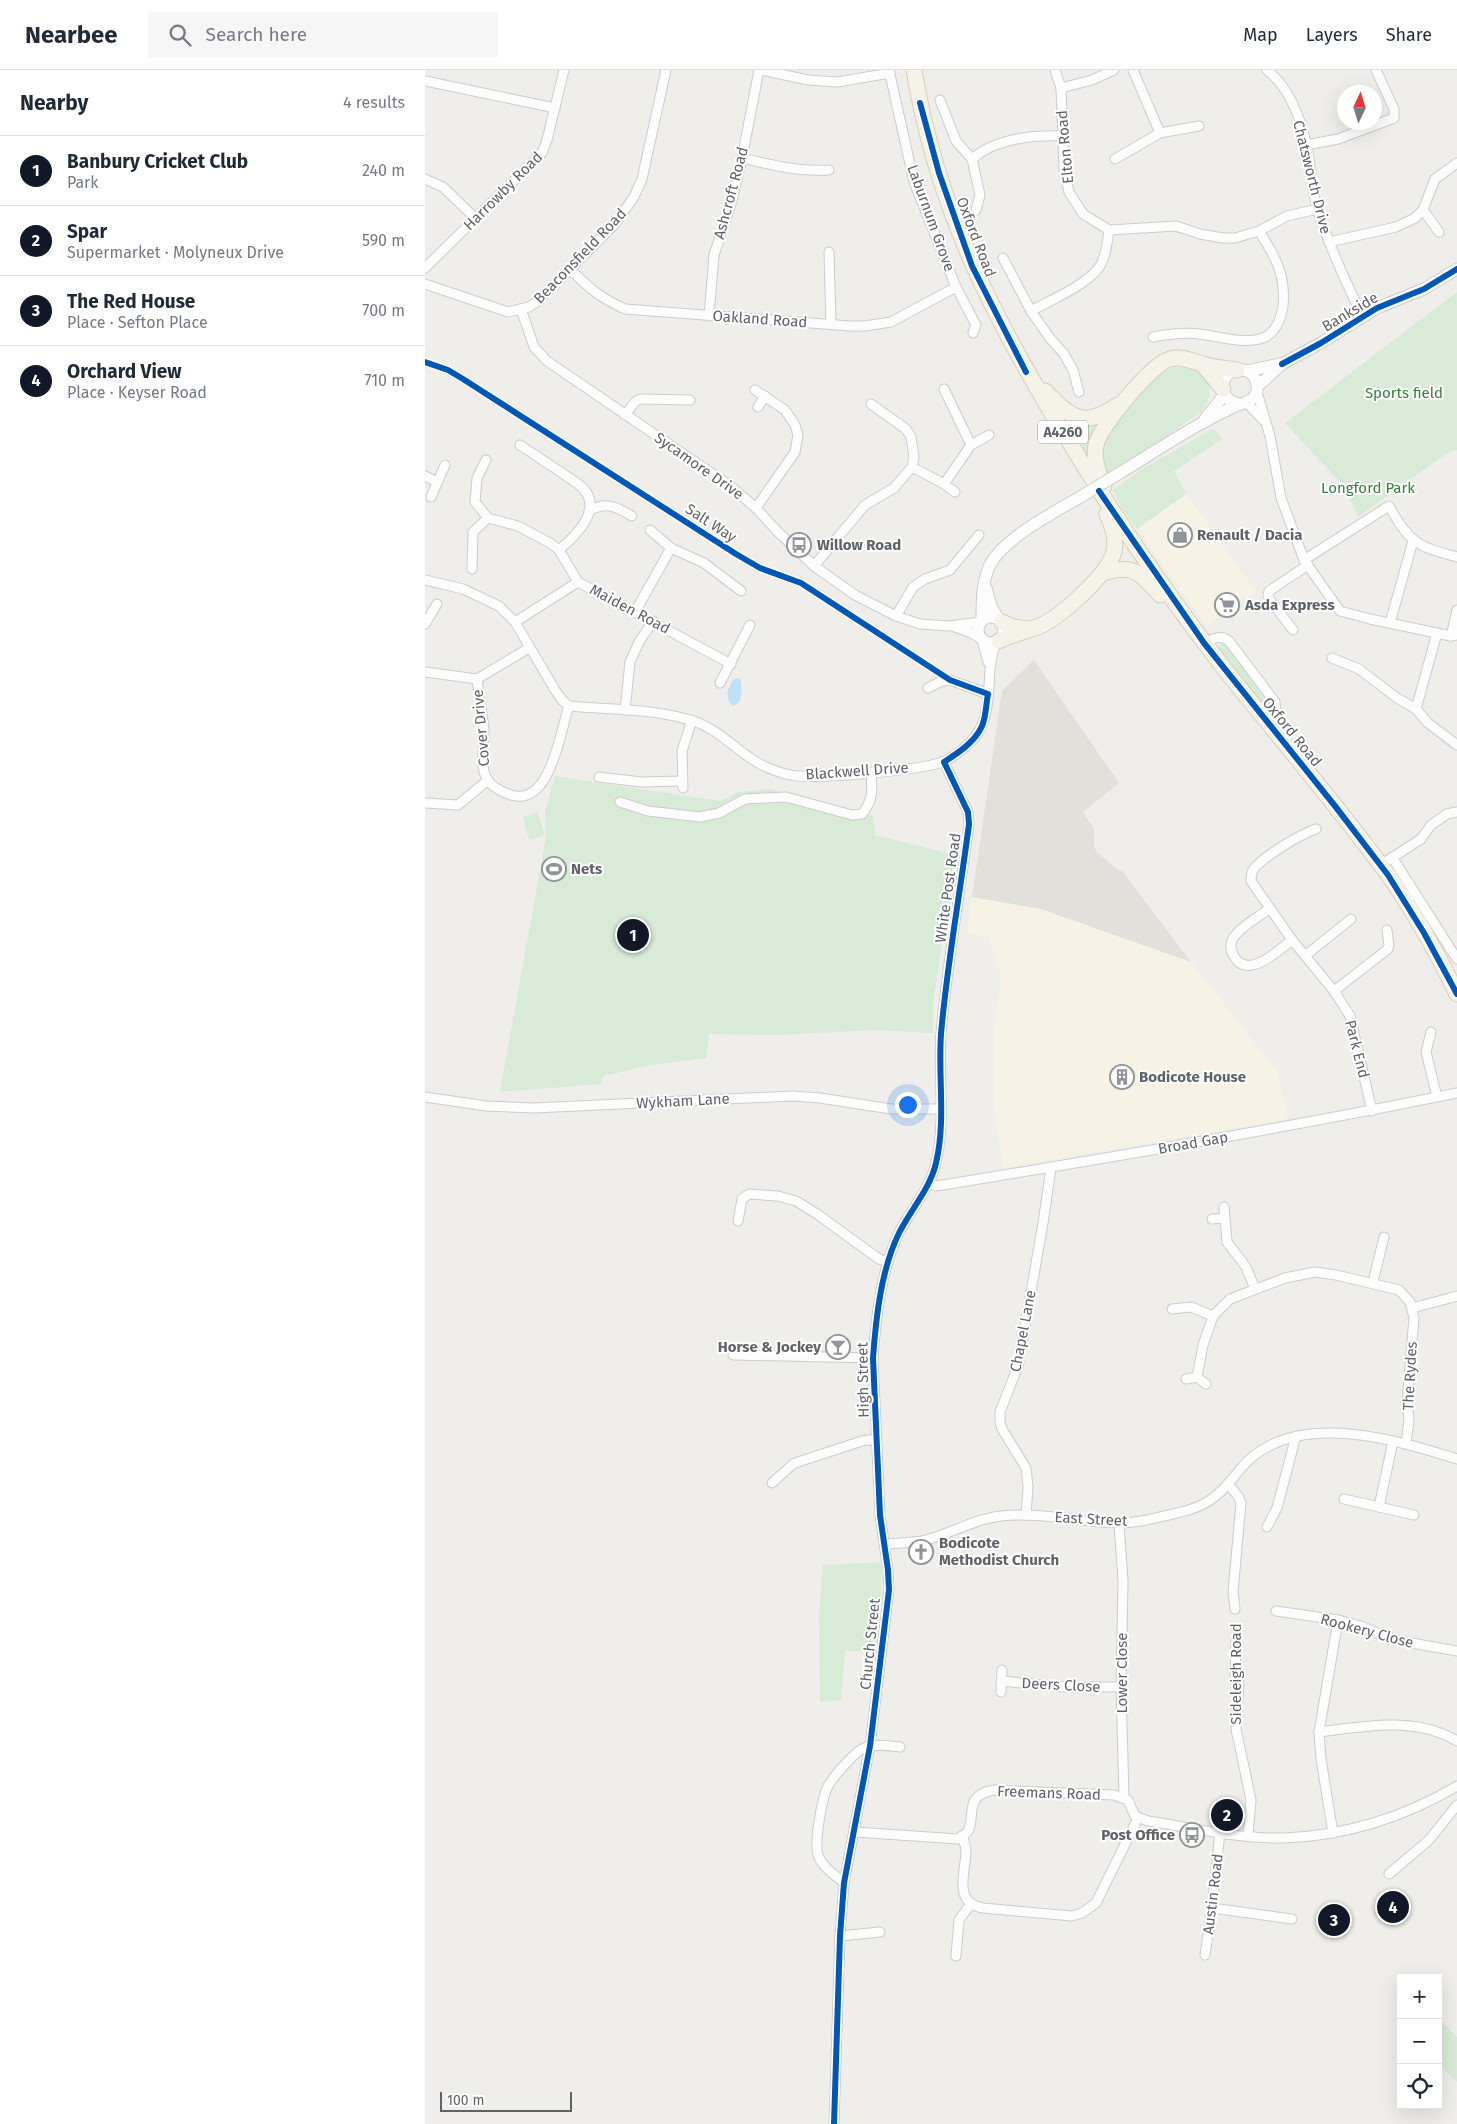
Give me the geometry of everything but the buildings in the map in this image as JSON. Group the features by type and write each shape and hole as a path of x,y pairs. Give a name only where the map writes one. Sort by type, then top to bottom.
{"main road":[{"name":"Oxford Road","path":"914,70 930,141 960,233 990,304 1026,372 1113,514 1205,643 1335,806 1387,875 1424,933 1457,994"},
{"path":"1113,514 1098,471 1096,449 1102,432 1124,401 1161,362 1183,357 1203,365 1242,370"},
{"path":"1203,365 1224,392"},
{"path":"1026,372 1060,407 1076,416 1083,418 1099,417 1124,401"},
{"path":"997,642 1043,624 1059,613 1104,573 1112,561 1115,544 1113,530 1099,491"},
{"path":"1104,573 1120,569 1139,572 1175,611 1191,623"},
{"path":"1001,621 1013,627 1031,629"}],"street":[{"name":"Harrowby Road","path":"425,268 542,153 564,70"},
{"name":"Beaconsfield Road","path":"425,284 502,311 517,311 529,307 538,300 615,224 635,197 642,179 666,70"},
{"path":"760,70 808,80 837,82 889,71"},
{"name":"Ashcroft Road","path":"709,316 714,255 731,204 760,70"},
{"name":"Elton Road","path":"1055,70 1061,88 1064,169 1069,192 1083,214 1109,230"},
{"path":"1061,88 1092,80 1113,70"},
{"path":"1133,70 1160,133"},
{"name":"Chatsworth Drive","path":"1267,70 1275,76 1286,92 1296,113 1306,145 1317,209 1329,242 1363,317"},
{"path":"1306,145 1337,139 1394,118 1394,109 1376,70"},
{"name":"Laburnum Grove","path":"889,71 914,182 956,288 975,325 973,333"},
{"path":"425,81 555,108"},
{"path":"940,100 956,141 972,159 980,196 976,210"},
{"path":"1115,159 1160,133 1199,126"},
{"path":"972,159 980,152 997,143 1018,139 1062,136"},
{"path":"742,158 787,169 829,170"},
{"path":"1329,242 1396,227 1415,218 1423,210 1435,179 1457,163"},
{"path":"425,179 443,187 476,219"},
{"path":"1031,311 1079,283 1097,270 1105,252 1109,230 1176,226 1201,234 1235,238 1259,231 1287,216 1317,209"},
{"path":"1423,210 1439,232"},
{"path":"1153,337 1181,333 1244,340 1262,339 1273,331 1281,320 1283,280 1274,254 1259,231"},
{"path":"829,252 831,324"},
{"path":"1003,258 1031,311 1049,338 1065,354 1073,370 1079,392"},
{"name":"Oakland Road","path":"570,269 593,292 603,299 625,308 709,316 865,326 891,322 956,288"},
{"name":"Bankside","path":"1257,389 1282,364 1321,344 1377,308 1432,285 1457,269"},
{"name":"Sycamore Drive","path":"521,309 534,347 540,355 625,416 729,485 756,508 814,566 855,595 897,616 920,624 963,629 981,639"},
{"name":"Bankside","path":"1242,370 1282,364"},
{"path":"1203,422 1224,392 1228,374 1242,370 1255,377 1270,436 1281,498 1306,562 1340,611 1389,623 1454,635 1457,610"},
{"path":"944,389 971,444"},
{"path":"989,667 978,630 981,621 981,600 989,567 1005,545 1203,422 1243,404 1257,389"},
{"path":"755,390 785,410 795,425 798,435 795,452 756,508"},
{"path":"1224,392 1231,402 1243,404 1265,422"},
{"path":"758,407 765,396"},
{"path":"625,416 635,402 640,399 691,400"},
{"path":"814,566 865,505 894,488 912,467 914,457 911,436 906,429 871,404"},
{"path":"944,484 971,444 989,435"},
{"path":"520,445 585,489 590,496 589,511 581,528 559,550"},
{"path":"472,569 473,532 488,518 475,502 477,478 486,460"},
{"path":"431,497 445,466"},
{"path":"912,467 955,492"},
{"path":"425,476 437,482"},
{"path":"589,511 597,506 610,505 632,516"},
{"path":"1293,630 1268,595 1269,591 1306,562 1389,506 1413,541 1433,551 1457,557"},
{"name":"Maiden Road","path":"488,518 517,526 550,543 559,550 578,582 731,664"},
{"path":"650,530 671,548 705,563 741,591"},
{"path":"897,616 913,587 925,579 950,570 979,535"},
{"path":"1389,623 1413,541"},
{"path":"635,612 671,548"},
{"path":"425,580 463,589 499,606 515,622 561,700 569,706"},
{"path":"515,622 578,582"},
{"path":"944,762 976,736 983,725 988,694 989,667 997,642 1004,635 1001,621 988,600 985,583"},
{"path":"425,624 437,604"},
{"path":"981,621 989,617 1001,621"},
{"path":"625,710 630,662 639,642 653,621"},
{"name":"Sycamore Drive","path":"949,626 981,621"},
{"path":"720,683 750,625"},
{"path":"1416,709 1437,633"},
{"path":"981,639 988,643 997,642"},
{"path":"425,672 477,679 529,648"},
{"path":"1332,658 1359,669 1397,698 1416,709 1428,723 1457,745"},
{"name":"Cover Drive","path":"477,679 484,730 486,777 501,790 512,795 525,795 540,787 550,768 569,706"},
{"path":"928,688 942,681 950,680 988,694"},
{"name":"Blackwell Drive","path":"569,706 665,714 692,720 713,729 747,756 766,767 792,776 836,776 944,762"},
{"path":"599,777 682,784 682,751 692,720"},
{"name":"White Post Road","path":"941,1109 941,1037 969,824 968,812 944,762"},
{"path":"620,802 648,811 700,817 719,813 745,799 786,797 852,815 862,814 870,804 872,794 871,772"},
{"path":"426,803 458,805 488,780"},
{"path":"1379,866 1421,839 1431,825 1447,814 1457,812"},
{"name":"Park End","path":"1316,829 1303,833 1253,870 1251,875 1253,886 1334,991 1353,1025 1371,1112"},
{"path":"1392,857 1457,959"},
{"path":"1271,908 1235,936 1231,946 1235,959 1247,966 1260,963 1293,940"},
{"path":"1306,955 1351,919"},
{"path":"1334,991 1388,949 1387,930"},
{"path":"1431,1032 1426,1052 1437,1097"},
{"name":"Broad Gap","path":"929,1183 936,1186 1051,1168 1371,1112 1457,1093"},
{"name":"Wykham Lane","path":"425,1097 486,1106 534,1108 793,1096 820,1098 891,1109 941,1109"},
{"name":"High Street","path":"885,1544 880,1516 873,1358 875,1332 888,1262 899,1234 929,1183 936,1164 940,1142 941,1109"},
{"name":"Chapel Lane","path":"1026,1515 1028,1487 1026,1468 1002,1430 1000,1412 1018,1366 1051,1168"},
{"path":"738,1221 742,1199 749,1194 786,1198 817,1214 879,1259 888,1262"},
{"path":"1224,1207 1227,1242 1247,1267 1255,1289"},
{"path":"1212,1219 1224,1218"},
{"path":"1373,1282 1384,1237"},
{"path":"1197,1377 1203,1344 1213,1316 1230,1299 1285,1278 1315,1272 1337,1274 1373,1282 1399,1290 1406,1296 1412,1308 1457,1296"},
{"path":"1172,1309 1191,1307 1213,1316"},
{"name":"The Rydes","path":"1405,1444 1414,1318 1412,1308"},
{"path":"733,1355 873,1358"},
{"path":"1187,1379 1197,1377 1206,1384"},
{"name":"East Street","path":"885,1544 923,1540 986,1518 1026,1515 1119,1523 1157,1518 1197,1508 1209,1502 1229,1484 1249,1460 1262,1449 1279,1440 1296,1436 1339,1434 1393,1441 1457,1459"},
{"path":"1267,1527 1277,1508 1296,1436"},
{"path":"772,1483 793,1464 862,1441 877,1439"},
{"path":"1379,1507 1393,1441"},
{"name":"Sideleigh Road","path":"1229,1484 1241,1503 1233,1592 1235,1609"},
{"path":"1344,1499 1414,1516"},
{"name":"Lower Close","path":"1119,1523 1123,1581 1121,1687 1124,1797"},
{"name":"Church Street","path":"834,2124 840,1936 844,1883 870,1746 889,1590 885,1544"},
{"name":"Rookery Close","path":"1276,1612 1338,1620 1406,1642 1457,1651"},
{"path":"1333,1832 1321,1758 1319,1732 1338,1620"},
{"name":"Sideleigh Road","path":"1236,1640 1235,1680 1239,1683 1236,1729 1251,1800 1248,1836"},
{"name":"Deers Close","path":"1001,1692 1002,1670"},
{"name":"Deers Close","path":"1001,1681 1064,1687 1121,1687"},
{"path":"1319,1732 1388,1724 1444,1734 1457,1741"},
{"path":"844,1883 829,1870 818,1855 817,1844 826,1790 862,1749 870,1746 900,1747"},
{"path":"1124,1797 1130,1803 1133,1813 1138,1818 1248,1836 1283,1838 1333,1832 1368,1825 1405,1813 1457,1786"},
{"name":"Freemans Road","path":"962,1836 968,1831 973,1804 978,1797 988,1791 1124,1797"},
{"path":"1389,1874 1429,1840 1457,1805"},
{"path":"855,1832 951,1840 962,1836 966,1850 962,1882 970,1905 983,1908 1072,1916 1082,1913 1096,1903 1138,1818"},
{"name":"Austin Road","path":"1205,1955 1220,1832"},
{"path":"956,1956 959,1920 970,1905"},
{"path":"1212,1908 1292,1919"},
{"path":"840,1936 880,1932"}],"shaded area":[{"path":"1186,494 1256,591 1207,626 1137,529"},
{"path":"1034,660 1119,783 1083,812 1094,829 1094,846 1096,851 1115,868 1123,872 1191,962 1041,909 972,897 1002,691"},
{"path":"972,897 1041,909 1191,962 1277,1072 1288,1119 1003,1168 993,1099 994,1030 1001,977 989,936 967,934"}],"green space":[{"name":"Sports field","path":"1457,292 1457,450 1450,451 1358,517 1341,483 1285,423"},
{"path":"1183,365 1203,371 1206,376 1210,391 1206,406 1202,411 1108,476 1103,464 1100,446 1104,437 1148,386 1161,374"},
{"path":"1057,407 1100,421 1097,474 1069,431"},
{"path":"1212,429 1222,439 1174,471 1186,494 1137,529 1122,509 1113,490 1139,471"},
{"path":"1221,641 1229,645 1227,647 1269,702 1271,701 1273,710 1270,713 1218,648"},
{"path":"555,776 720,801 738,792 770,789 873,815 875,835 955,855 933,1004 933,1033 872,1030 778,1035 709,1034 706,1058 645,1066 604,1076 601,1084 500,1092 546,837 545,811"},
{"path":"538,812 545,836 529,840 523,817"},
{"path":"881,1562 881,1594 876,1651 845,1651 841,1700 820,1702 819,1614 823,1565"},
{"path":"1442,2022 1457,2037 1457,2082 1442,2068"}],"water":[{"path":"740,678 741,698 733,706 728,699 728,690 734,679"}],"cycle path":[{"path":"920,103 939,173 972,266 1026,372"},
{"path":"1282,364 1321,343 1377,308 1424,289 1457,269"},
{"name":"Salt Way","path":"425,362 448,370 463,379 736,554 760,568 801,583 950,680 988,694 984,719 979,732 966,747 944,762 968,812 969,824 950,955 941,1034 941,1131 936,1163 929,1182 899,1233 893,1247 880,1294 876,1326 873,1358 880,1515 889,1590 870,1746 844,1883 840,1936 834,2124"},
{"path":"1099,491 1204,643 1388,875 1424,933 1457,994"}],"place":[{"name":"Renault / Dacia","path":"1180,535"},
{"name":"Willow Road","path":"799,545"},
{"name":"Asda Express","path":"1227,605"},
{"name":"Nets","path":"554,869"},
{"name":"Banbury Cricket Club","path":"633,935"},
{"name":"Bodicote House","path":"1122,1077"},
{"name":"Horse & Jockey","path":"838,1347"},
{"name":"Bodicote Methodist Church","path":"921,1552"},
{"name":"Spar","path":"1227,1815"},
{"name":"Post Office","path":"1192,1835"},
{"name":"Orchard View","path":"1393,1907"},
{"name":"The Red House","path":"1334,1920"}],"park label":[{"name":"Longford Park","path":"1368,488"}]}
